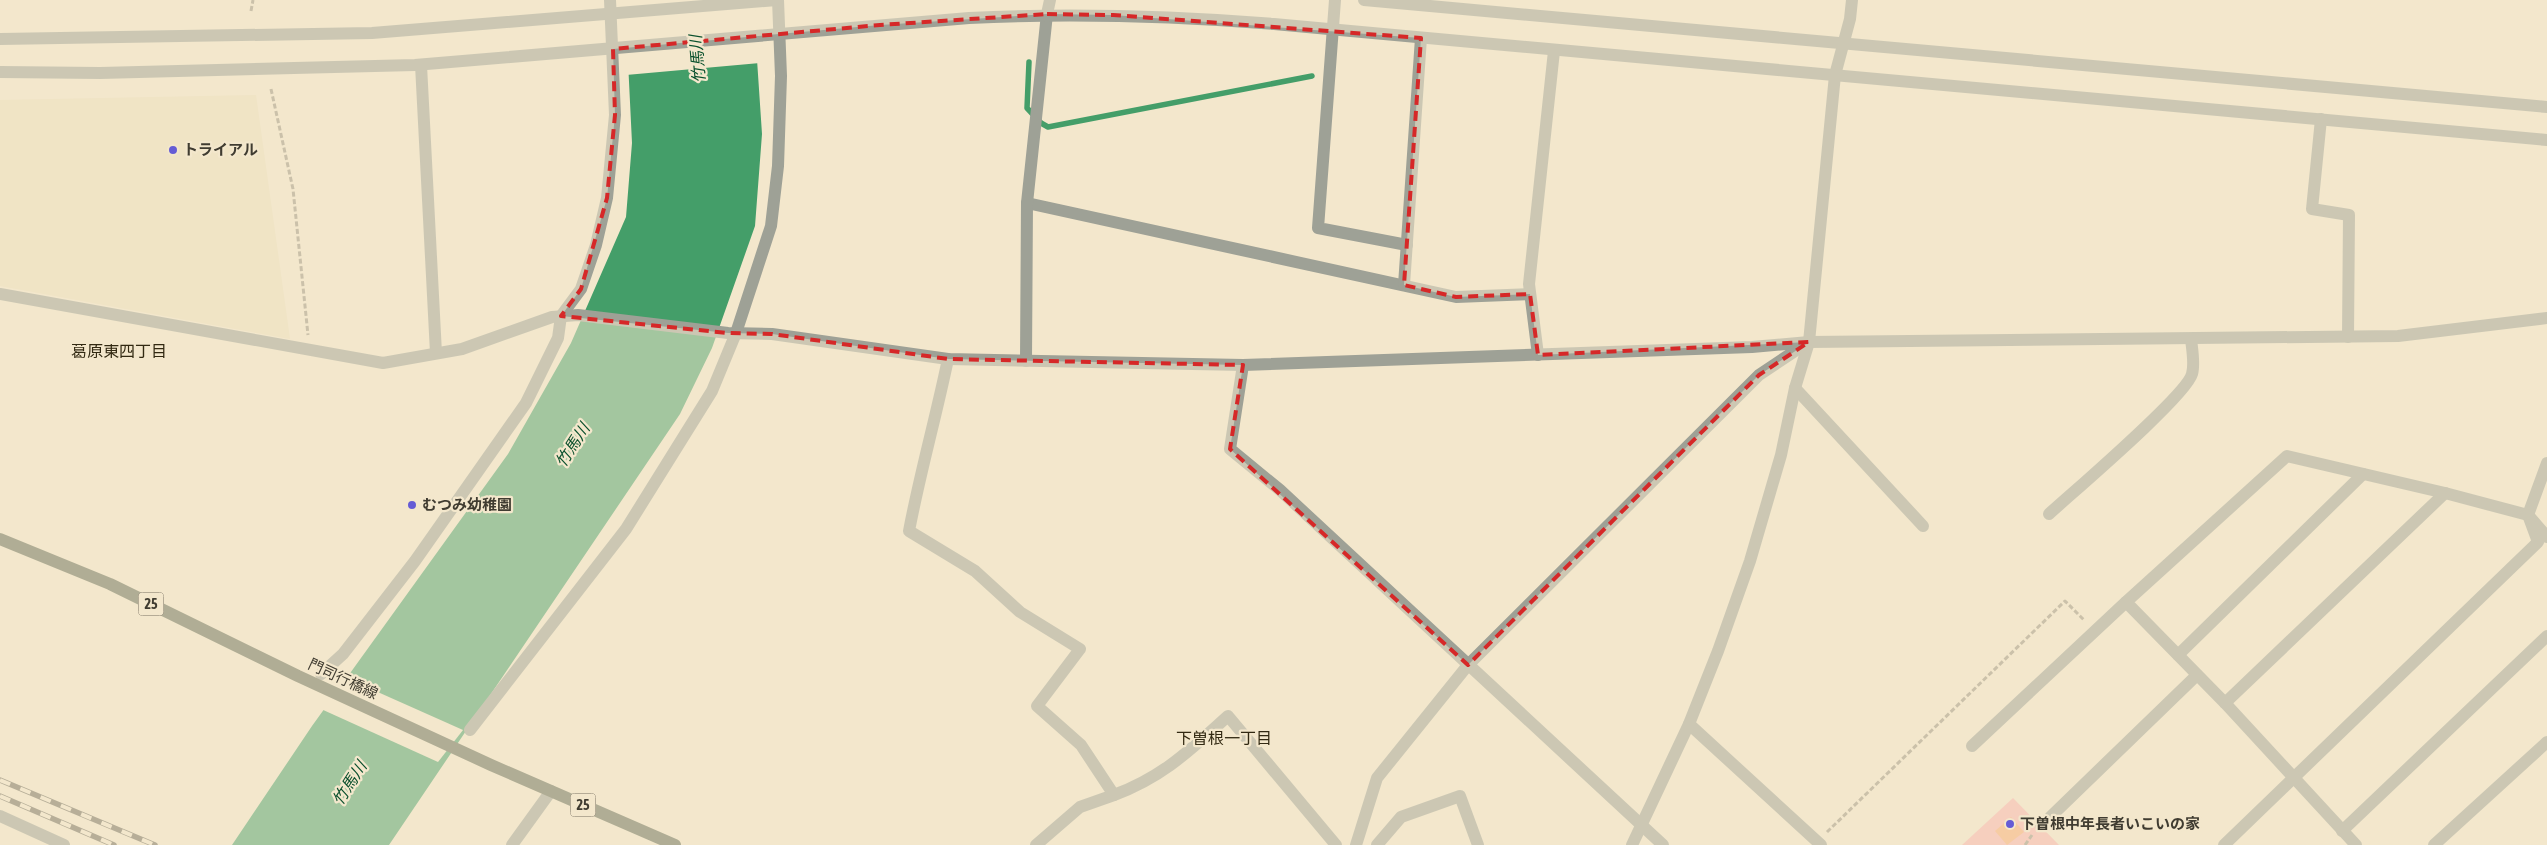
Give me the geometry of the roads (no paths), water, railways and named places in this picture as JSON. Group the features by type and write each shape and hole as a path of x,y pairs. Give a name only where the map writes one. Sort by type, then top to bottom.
{"main road":[{"name":"門司行橋線","path":"0,539 110,584 298,676 491,765 675,845"}],"street":[{"path":"321,674 343,654 416,561 526,402 558,338 561,316 580,289 596,245 607,198 615,115 616,49 614,15 610,0"},
{"path":"0,39 372,33 614,15 775,0 778,166 771,226 712,391 626,529 470,730"},
{"path":"1026,361 1027,204 1050,0"},
{"path":"1335,0 1331,30 1318,228 1407,245"},
{"path":"1364,0 2547,107"},
{"path":"1632,845 1689,724 1750,561 1781,455 1795,388 1809,342 1835,76 1844,44 1852,0"},
{"path":"0,72 100,73 421,65 969,18 1047,14 1185,17 2547,140"},
{"path":"1404,285 1421,38"},
{"path":"1538,354 1529,284 1554,51"},
{"path":"421,65 436,353"},
{"path":"2321,119 2312,209 2349,215 2348,337"},
{"path":"1027,204 1456,296 1530,294"},
{"path":"0,294 383,363 462,349 552,317 578,315 732,334 772,334 948,359 1243,365 1752,347 1809,342 2398,336 2547,318"},
{"path":"2049,514 2147,425 2184,387 2192,374 2191,339"},
{"path":"1356,845 1377,778 1468,665 1759,375 1809,342"},
{"path":"948,359 934,430 919,482 909,531 975,570 1020,612 1080,649 1036,706 1081,745 1114,795"},
{"path":"1243,365 1230,449 1280,490 1663,845"},
{"path":"1795,388 1923,526"},
{"path":"1972,746 2126,602 2287,456 2445,493 2528,515 2547,536"},
{"path":"2224,845 2295,779 2538,542 2528,515 2547,463"},
{"path":"2178,655 2363,474"},
{"path":"2225,703 2445,493"},
{"path":"2126,602 2225,703 2356,845"},
{"path":"2342,831 2547,636"},
{"path":"2042,826 2197,675"},
{"path":"1036,845 1080,807 1137,786 1170,768 1228,716 1336,845"},
{"path":"1689,724 1820,844"},
{"path":"2434,845 2547,742"},
{"path":"512,845 551,791"},
{"path":"1377,845 1401,817 1460,796 1478,845"},
{"path":"0,816 64,845"}],"water":[{"name":"竹馬川","path":"625,0 753,0 762,134 755,226 712,348 680,414 389,845 232,845 312,726 508,454 571,343 626,217 632,143"}],"waterway":[{"path":"1029,62 1027,108 1041,123 1048,127 1312,76"}],"railway":[{"path":"0,780 155,845"},
{"path":"0,796 114,845"}],"place":[{"name":"トライアル","path":"173,150"},
{"name":"むつみ幼稚園","path":"412,505"},
{"name":"下曽根中年長者いこいの家","path":"2010,824"}],"district":[{"name":"葛原東四丁目","path":"119,351"},
{"name":"下曽根一丁目","path":"1224,738"}]}
